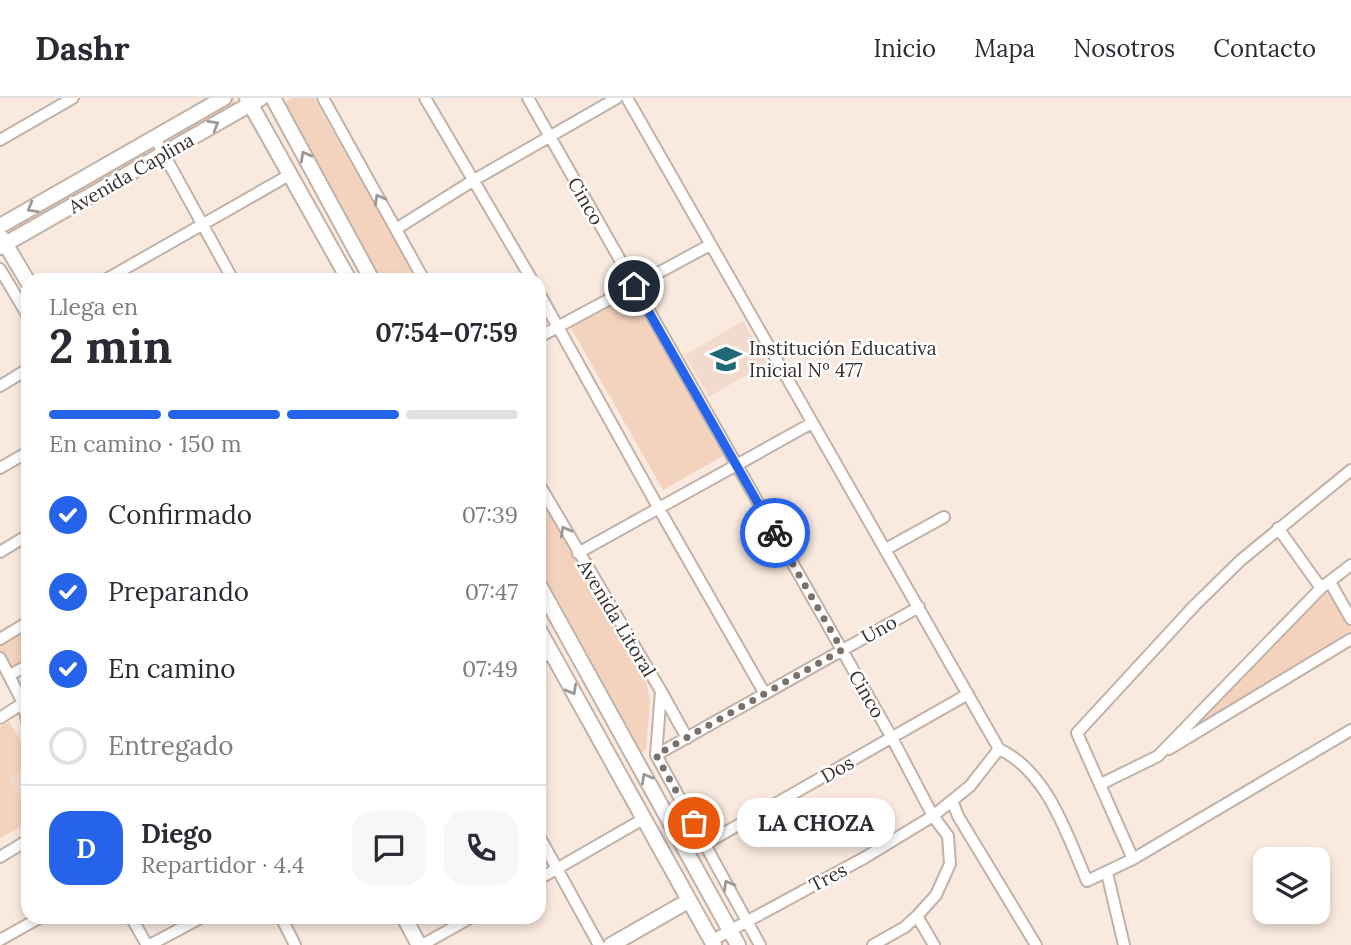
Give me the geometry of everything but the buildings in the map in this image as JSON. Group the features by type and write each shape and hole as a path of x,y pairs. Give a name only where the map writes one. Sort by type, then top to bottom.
{"main road":[{"name":"Avenida Caplina","path":"0,226 224,98"},
{"path":"273,98 368,273"},
{"name":"Avenida Caplina","path":"2,242 164,154 253,100"},
{"path":"253,100 345,273"},
{"path":"2,242 22,273"},
{"path":"546,598 738,945"},
{"path":"546,658 645,818 712,943"},
{"path":"611,945 688,901"},
{"path":"408,924 421,945"}],"street":[{"path":"0,140 73,98"},
{"path":"323,98 420,273"},
{"path":"425,98 528,273"},
{"name":"Cinco","path":"528,98 892,738 933,816 948,836 950,863 936,895 905,927 873,945"},
{"path":"396,229 474,180 617,98"},
{"path":"627,98 999,749 1020,761 1052,802 1087,881 1133,859 1351,730"},
{"path":"155,138 229,273"},
{"path":"124,273 291,174"},
{"path":"546,333 710,245"},
{"path":"0,269 21,304"},
{"path":"546,305 765,694"},
{"path":"0,386 21,373"},
{"path":"578,553 812,422"},
{"path":"0,468 21,456"},
{"path":"1133,859 1077,733 1195,605 1241,560 1351,470"},
{"name":"Avenida Litoral","path":"546,496 662,691 656,755"},
{"path":"886,549 944,517"},
{"path":"1278,528 1351,619"},
{"path":"0,552 21,539"},
{"path":"1157,756 1325,585 1351,565"},
{"name":"Uno","path":"656,755 919,607"},
{"path":"0,639 21,626"},
{"path":"1101,784 1157,756 1351,639"},
{"path":"0,659 21,700"},
{"path":"10,676 21,669"},
{"path":"662,691 687,738"},
{"name":"Dos","path":"705,844 968,694"},
{"path":"0,718 21,705"},
{"name":"Tres","path":"712,943 730,930 864,858 953,803 999,749"},
{"path":"656,755 760,945"},
{"path":"953,803 958,816 1036,945"},
{"path":"546,875 645,818"},
{"path":"0,857 21,844"},
{"path":"546,849 599,945"},
{"path":"1107,873 1124,945"},
{"path":"916,916 934,945"},
{"path":"0,940 29,924"},
{"path":"136,924 149,945 189,924"},
{"path":"284,924 295,945"},
{"path":"421,945 459,924"}],"shaded area":[{"path":"292,98 314,98 413,273 377,273 283,103"},
{"path":"234,100 235,106 176,140 174,138 176,133"},
{"path":"147,149 151,150 151,154 18,231 13,231 15,225"},
{"path":"633,294 723,456 663,490 571,328"},
{"name":"Institución Educativa Inicial Nº 477","path":"743,321 767,363 709,397 685,355"},
{"path":"546,505 646,681 650,702 646,750 641,752 546,580"},
{"path":"1329,592 1350,623 1351,631 1222,714 1194,728 1216,701 1322,594"},
{"path":"21,631 21,664 11,670 0,651 0,643"},
{"path":"9,722 21,741 21,773 10,779 21,800 21,827 0,838 0,727"},
{"path":"21,773 21,800 10,779"}],"way so far":[{"path":"694,823 656,755 842,650 775,533"}],"place":[{"name":"Institución Educativa Inicial Nº 477","path":"726,359"},
{"name":"LA CHOZA","path":"694,823"}],"route":[{"path":"634,286 775,533"}]}
